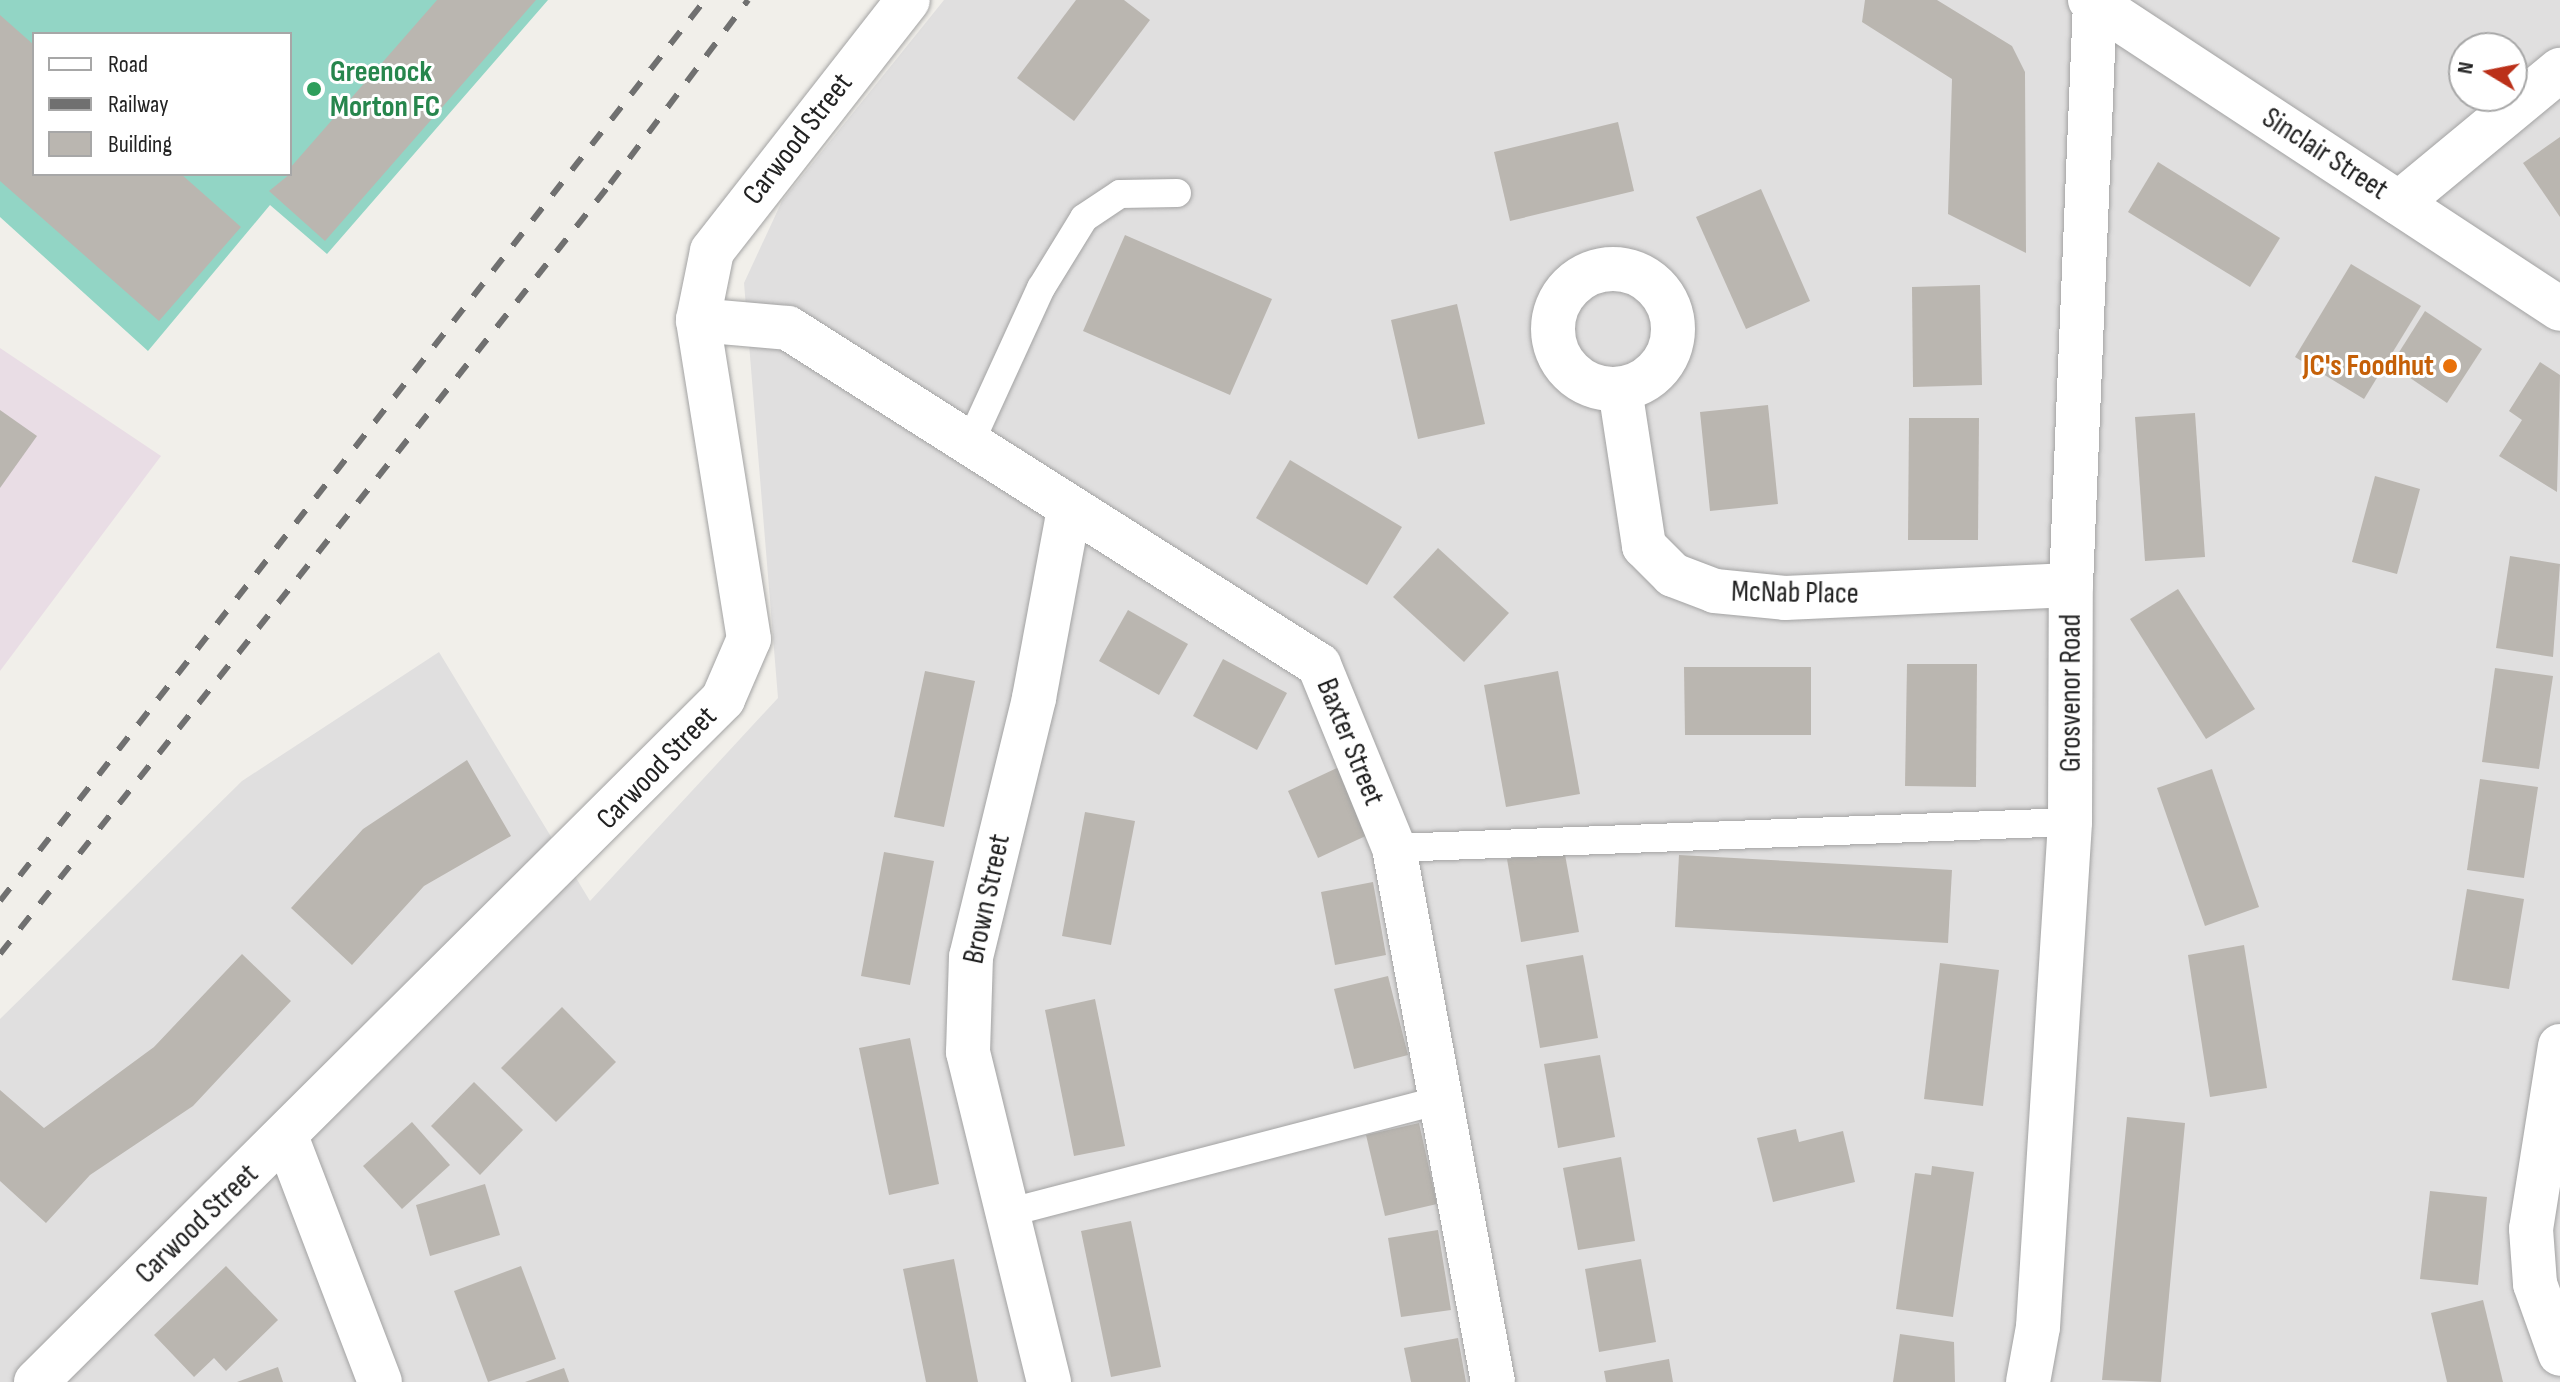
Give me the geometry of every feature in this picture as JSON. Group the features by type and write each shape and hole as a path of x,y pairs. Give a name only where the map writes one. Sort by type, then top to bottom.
{"street":[{"name":"Carwood Street","path":"36,1382 704,723 739,671 749,639 746,605 698,320 712,251 908,0"},
{"name":"Sinclair Street","path":"2093,2 2560,309"},
{"name":"Grosvenor Road","path":"2028,1382 2038,1327 2070,822 2071,585 2093,2"},
{"path":"2399,203 2560,70"},
{"name":"Baxter Street","path":"698,320 788,328 1319,665 1394,848 1437,1101 1493,1382"},
{"name":"McNab Place","path":"1620,389 1644,546 1673,575 1715,591 1785,598 2071,585"},
{"name":"Brown Street","path":"1049,1382 968,1052 971,957 1034,698 1069,509"},
{"path":"2560,1046 2531,1229 2535,1284 2560,1354"},
{"path":"286,1136 380,1382"}],"lane":[{"path":"969,445 1041,288 1084,218 1120,194 1177,193"},
{"path":"1394,848 2070,822"},
{"path":"1007,1213 1437,1101"}],"shaded area":[{"path":"944,0 2560,0 2560,1382 0,1382 0,1019 242,781 439,652 590,901 778,698 744,283 782,201"},
{"path":"0,348 161,456 0,671"}],"green space":[{"path":"0,0 548,0 327,254 270,205 148,351 0,217"}],"building":[{"path":"437,0 536,0 325,241 269,191 288,176 292,176 292,166"},
{"path":"1076,0 1124,0 1150,20 1074,121 1017,78"},
{"path":"1865,0 1937,0 2012,46 2025,72 2026,253 1948,214 1952,79 1862,22"},
{"path":"0,15 32,43 32,176 183,176 241,227 159,321 0,181"},
{"path":"1618,122 1634,191 1510,221 1494,152"},
{"path":"2560,137 2560,217 2523,163"},
{"path":"2158,162 2280,238 2250,287 2128,212"},
{"path":"1761,189 1810,301 1746,329 1696,217"},
{"path":"1125,235 1272,299 1230,395 1083,331"},
{"path":"2351,264 2421,306 2364,399 2295,357"},
{"path":"1980,285 1982,385 1913,387 1912,287"},
{"path":"1457,304 1485,424 1418,439 1391,320"},
{"path":"2425,311 2482,349 2447,403 2391,365"},
{"path":"2540,362 2560,375 2557,492 2499,456 2522,420 2509,411"},
{"path":"1768,405 1778,504 1710,511 1700,412"},
{"path":"0,410 37,436 0,488"},
{"path":"2195,413 2205,557 2145,561 2135,417"},
{"path":"1909,418 1979,418 1978,540 1908,540"},
{"path":"1290,460 1402,527 1367,585 1256,518"},
{"path":"2375,476 2420,489 2397,574 2352,562"},
{"path":"1438,548 1509,613 1464,662 1393,597"},
{"path":"2510,556 2560,564 2553,657 2496,648"},
{"path":"2178,589 2255,709 2206,739 2130,619"},
{"path":"1128,610 1188,644 1159,695 1099,661"},
{"path":"1223,659 1287,693 1257,750 1193,716"},
{"path":"1907,664 1977,664 1976,787 1905,786"},
{"path":"1684,667 1811,667 1811,735 1685,735"},
{"path":"2495,668 2553,676 2539,769 2482,762"},
{"path":"925,671 975,681 944,827 894,817"},
{"path":"1558,671 1580,794 1506,807 1484,685"},
{"path":"467,760 511,836 424,886 352,965 291,908 363,829"},
{"path":"1339,767 1370,834 1318,858 1288,791"},
{"path":"2212,769 2259,907 2205,926 2157,788"},
{"path":"2480,779 2538,787 2524,878 2467,870"},
{"path":"1085,812 1135,821 1111,945 1062,936"},
{"path":"1564,849 1579,932 1521,942 1507,859"},
{"path":"884,852 934,861 910,985 861,976"},
{"path":"1679,855 1952,870 1948,943 1675,927"},
{"path":"1373,882 1386,955 1335,965 1321,892"},
{"path":"2467,889 2524,899 2509,989 2452,980"},
{"path":"2244,945 2267,1088 2210,1097 2188,955"},
{"path":"242,954 291,1001 193,1106 90,1175 46,1223 0,1181 0,1090 44,1128 154,1047"},
{"path":"1583,955 1598,1038 1540,1048 1526,965"},
{"path":"1940,963 1999,970 1983,1106 1924,1099"},
{"path":"1388,976 1408,1055 1354,1069 1334,989"},
{"path":"1095,999 1125,1146 1074,1156 1045,1010"},
{"path":"562,1007 616,1062 556,1122 501,1068"},
{"path":"910,1038 939,1184 889,1195 859,1048"},
{"path":"1600,1055 1615,1137 1558,1148 1544,1064"},
{"path":"474,1082 523,1130 480,1175 431,1126"},
{"path":"2127,1117 2185,1123 2161,1382 2102,1380"},
{"path":"412,1122 450,1165 402,1209 363,1166"},
{"path":"1419,1123 1437,1204 1385,1216 1366,1135"},
{"path":"1796,1129 1799,1142 1843,1131 1855,1182 1773,1202 1757,1138"},
{"path":"1621,1157 1635,1241 1578,1250 1563,1168"},
{"path":"1932,1166 1974,1172 1953,1317 1896,1309 1915,1173 1931,1175"},
{"path":"485,1184 500,1235 430,1256 416,1205"},
{"path":"2430,1191 2487,1197 2478,1285 2420,1279"},
{"path":"1131,1221 1161,1367 1111,1377 1081,1231"},
{"path":"1438,1230 1451,1310 1401,1317 1388,1238"},
{"path":"954,1259 978,1382 926,1382 903,1269"},
{"path":"1641,1259 1656,1342 1599,1352 1585,1269"},
{"path":"226,1266 278,1320 226,1371 214,1358 194,1377 154,1335"},
{"path":"521,1266 556,1359 488,1382 454,1291"},
{"path":"2483,1300 2503,1382 2447,1382 2431,1313"},
{"path":"1900,1334 1954,1342 1955,1382 1893,1382"},
{"path":"1458,1338 1466,1382 1411,1382 1404,1348"},
{"path":"1669,1359 1673,1382 1606,1382 1604,1371"},
{"path":"278,1367 283,1382 237,1382"},
{"path":"564,1368 569,1382 525,1382"}],"railway":[{"path":"0,901 705,0"},
{"path":"0,954 610,184 748,0"}],"place":[{"name":"Greenock Morton FC","path":"314,89"},
{"name":"JC's Foodhut","path":"2450,366"}]}
